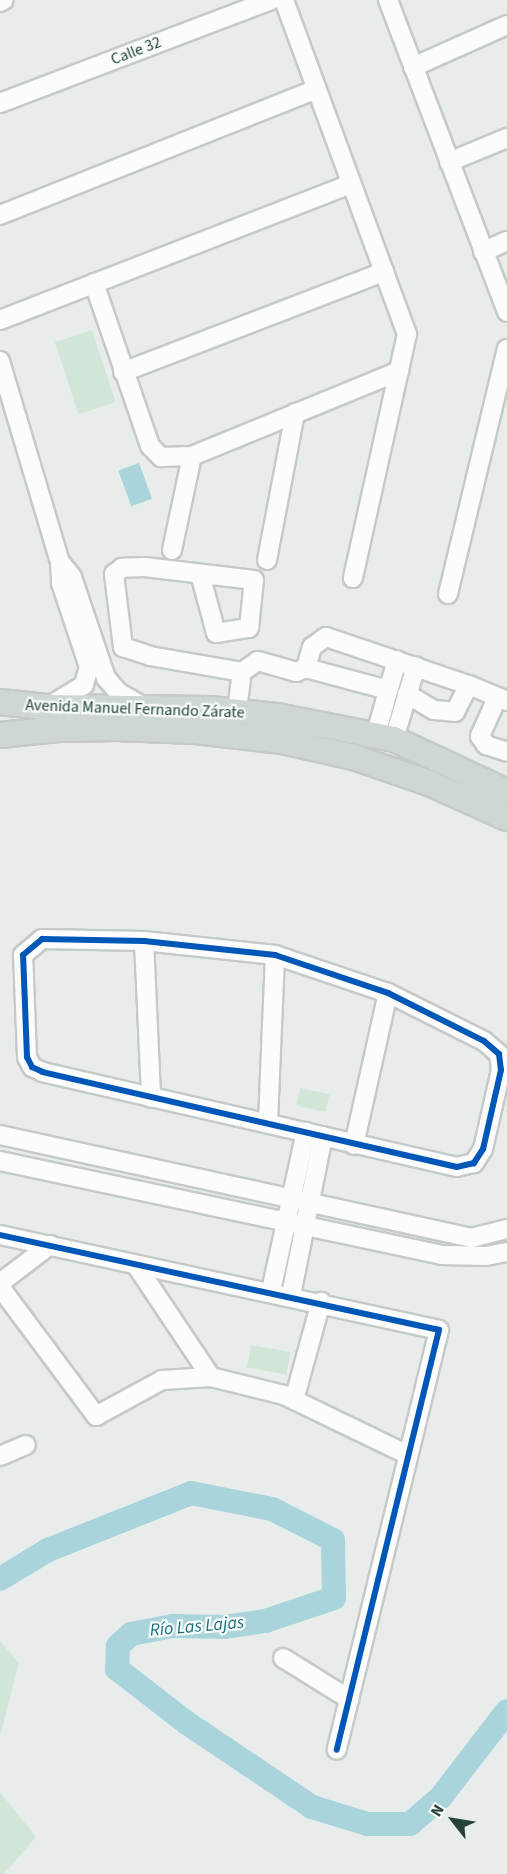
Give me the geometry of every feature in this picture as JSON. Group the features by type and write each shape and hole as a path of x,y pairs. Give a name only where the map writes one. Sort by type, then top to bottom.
{"main road":[{"name":"Avenida Manuel Fernando Zárate","path":"0,702 47,707 142,706 237,711 385,738 507,792"},
{"name":"Avenida Manuel Fernando Zárate","path":"0,735 58,729 116,728 195,731 282,741 353,757 429,783 507,818"}],"street":[{"path":"0,2 4,0"},
{"name":"Calle 32","path":"0,103 271,0"},
{"path":"284,0 407,334 353,578"},
{"path":"388,0 507,312"},
{"path":"413,67 507,25"},
{"path":"0,215 316,88"},
{"path":"449,162 507,138"},
{"path":"0,320 351,184"},
{"path":"483,252 507,241"},
{"path":"123,372 384,272"},
{"path":"94,283 150,446 161,457 192,456 399,371"},
{"path":"448,594 500,412 507,349"},
{"path":"0,361 60,561 61,583 95,671 118,692 142,706"},
{"path":"267,560 295,413"},
{"path":"172,550 192,456"},
{"path":"200,574 145,567 122,568 114,574 123,647 150,656 242,672 258,661 296,672 306,668 388,690"},
{"path":"306,668 312,647 326,637 469,684 502,700 480,736 486,745 507,752"},
{"path":"385,738 388,690 397,660"},
{"path":"385,738 407,694 416,666"},
{"path":"47,707 84,685 95,671"},
{"path":"237,711 242,672"},
{"path":"407,694 434,710 455,712 469,684"},
{"path":"42,939 144,941 275,955 388,993 484,1041 499,1054 501,1070 483,1149 474,1163 457,1167 354,1145 268,1122 150,1098 32,1066 27,1057 23,955 42,939"},
{"path":"144,941 150,1098"},
{"path":"268,1122 275,955"},
{"path":"354,1145 388,993"},
{"path":"272,1292 291,1201 314,1134"},
{"path":"291,1295 309,1205 314,1134"},
{"path":"0,1135 309,1205 471,1238 507,1230"},
{"path":"0,1161 286,1224 442,1255 486,1256 507,1252"},
{"path":"0,1235 136,1265 291,1295 439,1330 337,1750"},
{"path":"50,1245 0,1285 96,1416 162,1380 211,1377 294,1400 408,1455"},
{"path":"136,1265 211,1377"},
{"path":"165,1308 169,1287 194,1276"},
{"path":"294,1400 321,1302"},
{"path":"0,1456 26,1445"},
{"path":"283,1658 349,1699"}],"green space":[{"path":"92,330 115,402 78,414 55,342"},
{"path":"300,1088 329,1094 326,1112 296,1106"},
{"path":"251,1345 290,1352 286,1375 247,1368"},
{"path":"0,1641 19,1663 0,1736"},
{"path":"0,1792 36,1837 4,1874 0,1874"}],"water":[{"path":"139,463 152,499 131,506 118,471"}],"waterway":[{"name":"Río Las Lajas","path":"0,1579 48,1550 191,1493 272,1509 333,1540 334,1598 265,1621 224,1627 173,1626 131,1634 118,1646 117,1669 187,1723 312,1807 368,1824 410,1824 441,1797 507,1711"}],"cycle path":[{"path":"42,939 144,941 275,955 388,993 484,1041 499,1054 501,1070 483,1149 474,1163 457,1167 43,1072 32,1067 27,1057 23,955 42,939"},
{"path":"0,1235 439,1330 337,1750"}]}
